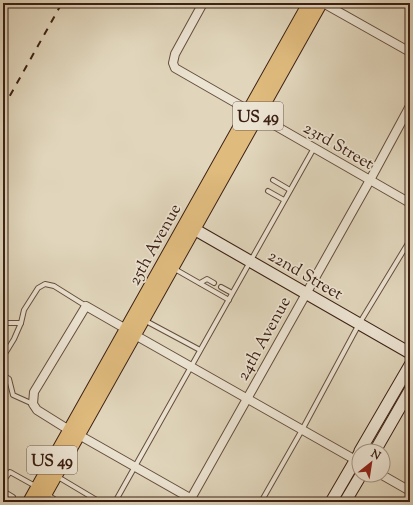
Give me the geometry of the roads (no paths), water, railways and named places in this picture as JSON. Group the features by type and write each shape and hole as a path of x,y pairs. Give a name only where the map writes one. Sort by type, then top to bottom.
{"main road":[{"name":"25th Avenue","path":"41,494 253,113 309,3"},
{"name":"25th Avenue","path":"253,113 322,3"},
{"name":"25th Avenue","path":"130,332 144,319 173,268 189,227"},
{"name":"25th Avenue","path":"29,502 41,494 56,476 74,433"}],"street":[{"name":"23rd Street","path":"203,3 174,54 173,62 175,68 410,203"},
{"path":"322,3 410,52"},
{"name":"24th Avenue","path":"192,501 246,398 370,180 410,106"},
{"name":"22nd Street","path":"189,227 410,353"},
{"path":"192,501 74,433 37,410 33,404 34,392 86,306 302,430 351,454"},
{"path":"366,443 410,365"},
{"path":"380,443 410,390"},
{"path":"331,502 351,469"},
{"path":"391,480 410,491"},
{"path":"345,502 356,483"}],"lane":[{"path":"115,502 314,148"},
{"path":"273,180 290,190"},
{"path":"268,191 284,200"},
{"path":"261,502 359,324 410,240"},
{"path":"173,268 229,300"},
{"path":"200,283 207,279 214,283"},
{"path":"3,357 14,339 21,323 24,310 38,288 45,284 54,286 86,306"},
{"path":"221,287 232,293"},
{"path":"144,319 200,350"},
{"path":"3,323 21,323"},
{"path":"3,375 8,379 13,395 33,404"},
{"path":"3,481 10,472 41,494 59,502"},
{"path":"56,476 100,502"},
{"path":"3,491 13,496"}],"railway":[{"path":"3,108 62,3"}]}
